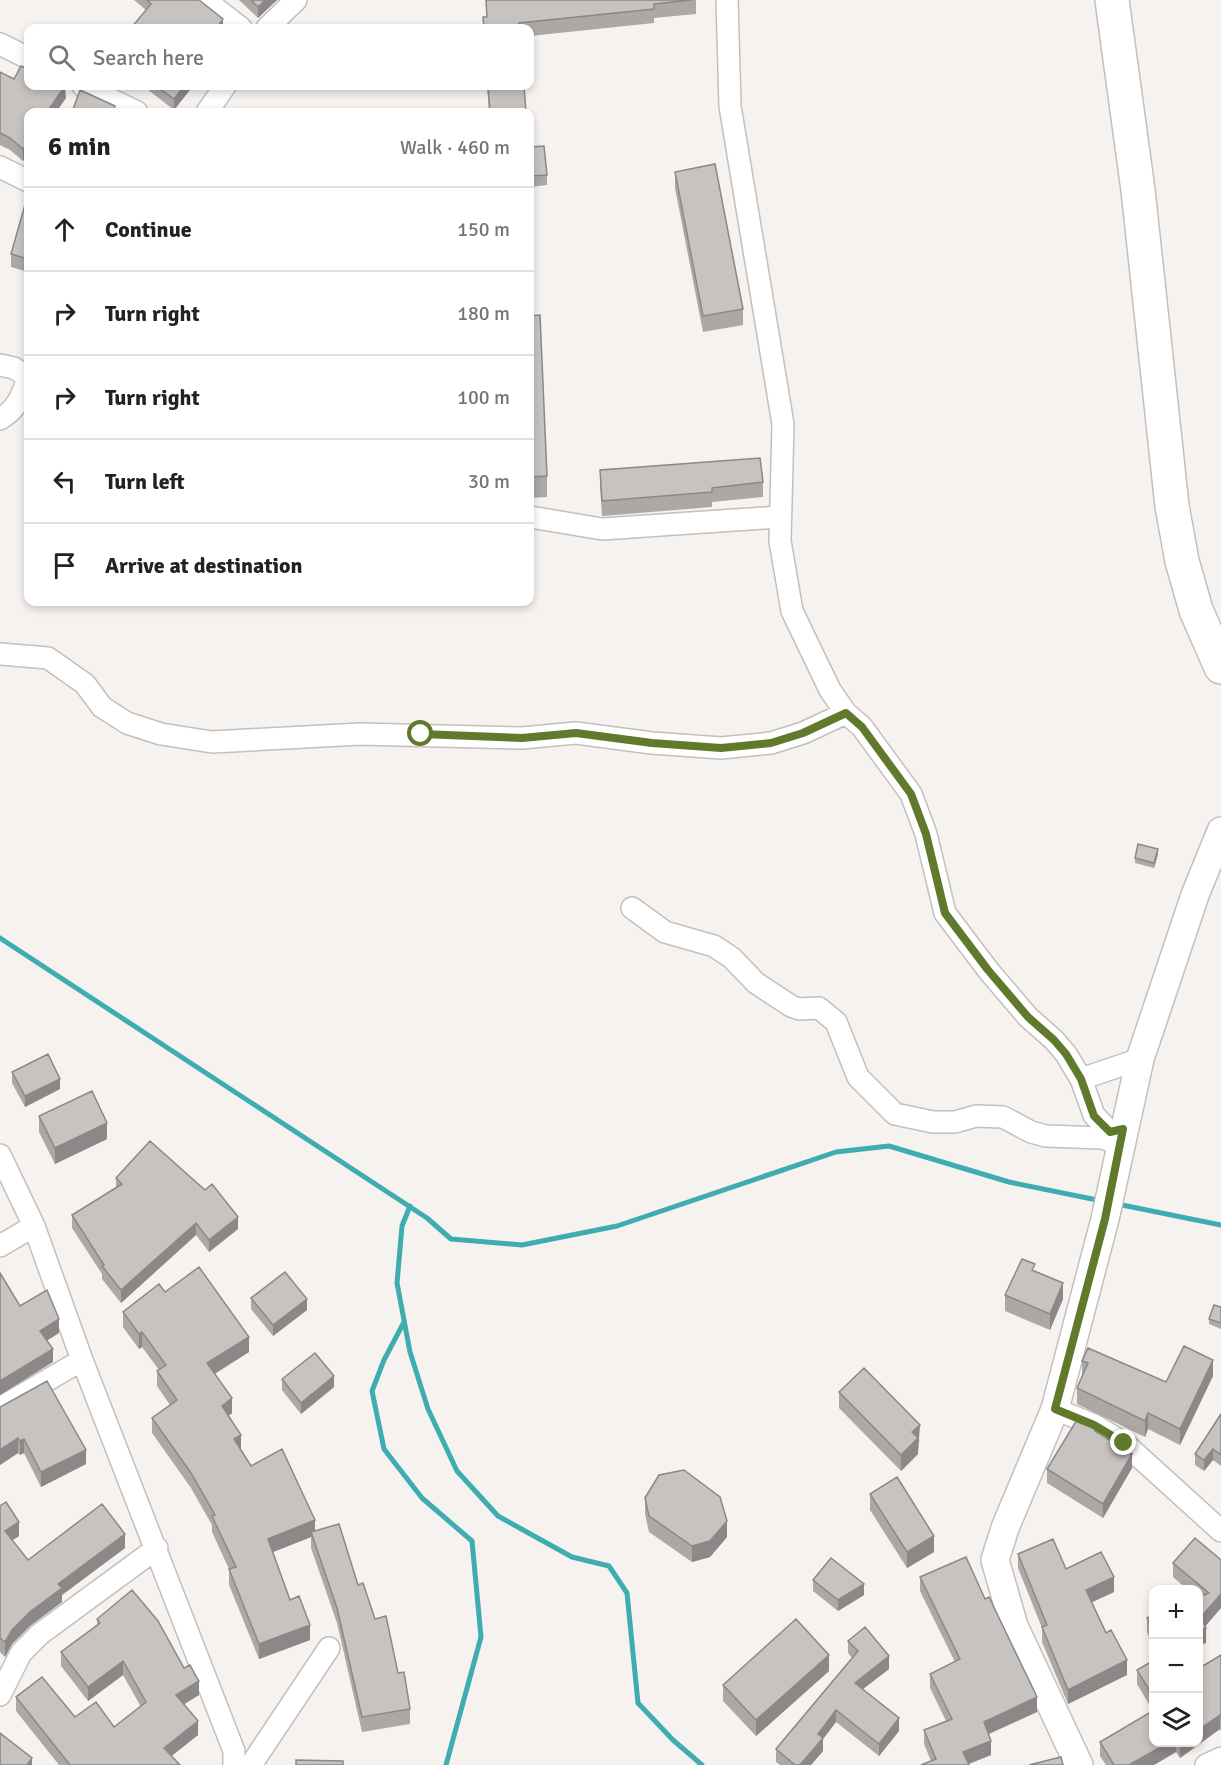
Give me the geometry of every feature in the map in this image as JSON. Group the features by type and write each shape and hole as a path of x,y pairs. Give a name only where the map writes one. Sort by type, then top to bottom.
{"main road":[{"path":"1112,0 1138,190 1172,506 1182,561 1196,610 1221,667"}],"street":[{"path":"205,0 236,24"},
{"path":"271,24 296,0"},
{"path":"727,0 730,106 783,424 778,516 784,570 792,611 819,671 846,713 862,727 911,794 926,834 945,913 988,970 1028,1017 1054,1040 1081,1079 1094,1116 1110,1132 1121,1137"},
{"path":"0,44 24,56"},
{"path":"91,90 129,108"},
{"path":"210,108 222,90"},
{"path":"0,167 24,178"},
{"path":"0,365 14,368 24,375"},
{"path":"0,419 12,412 24,389"},
{"path":"534,518 602,529 778,516"},
{"path":"0,654 48,658 85,684 102,707 127,723 161,734 212,742 360,734 522,738 576,733 652,743 721,748 771,743 803,733 846,713"},
{"path":"1079,1765 1014,1626 995,1560 1005,1528 1055,1409 1105,1219 1121,1137 1140,1059 1195,895 1221,831"},
{"path":"632,908 665,932 714,946 732,958 756,983 791,1006 799,1009 819,1008 836,1022 858,1077 895,1114 933,1122 955,1122 976,1116 1003,1117 1031,1132 1046,1136 1121,1137"},
{"path":"1081,1079 1140,1059"},
{"path":"0,1155 34,1226 82,1360 234,1751 234,1765"},
{"path":"0,1246 34,1226"},
{"path":"0,1408 82,1360"},
{"path":"1055,1409 1094,1425 1124,1443 1221,1531"},
{"path":"0,1695 21,1653 40,1634 156,1548"},
{"path":"251,1765 329,1648"},
{"path":"1206,1765 1221,1758"}],"building":[{"path":"147,0 199,0 223,19 219,24 134,24 151,4"},
{"path":"251,0 265,0 258,7"},
{"path":"486,0 692,0 654,4 654,9 519,24 484,24 483,17 487,17"},
{"path":"21,66 24,67 24,90 62,90 50,108 24,108 23,149 0,133 0,72 14,79"},
{"path":"80,90 115,106 114,108 73,108"},
{"path":"162,90 181,90 174,99"},
{"path":"488,90 524,90 526,108 490,108"},
{"path":"544,146 547,175 534,176 534,147"},
{"path":"715,164 743,309 703,316 675,172"},
{"path":"24,208 24,258 11,254"},
{"path":"540,315 547,476 534,477 534,316"},
{"path":"760,458 763,482 712,488 712,492 602,501 600,470"},
{"path":"1138,844 1158,849 1154,863 1135,858"},
{"path":"48,1054 60,1079 25,1096 12,1072"},
{"path":"92,1091 107,1123 55,1148 39,1116"},
{"path":"150,1141 205,1190 212,1184 238,1217 209,1240 196,1223 121,1290 102,1266 104,1265 72,1215 122,1184 116,1178"},
{"path":"1022,1259 1035,1264 1032,1270 1063,1283 1050,1314 1005,1295"},
{"path":"199,1267 249,1337 207,1363 232,1398 222,1406 241,1435 234,1439 251,1466 282,1449 315,1520 268,1539 290,1600 299,1596 310,1625 259,1644 229,1569 236,1567 212,1516 215,1515 191,1473 152,1418 177,1400 157,1371 166,1365 142,1332 139,1334 123,1312 159,1284 165,1292"},
{"path":"285,1272 307,1299 273,1325 251,1298"},
{"path":"0,1273 20,1306 47,1290 59,1319 40,1331 53,1349 0,1381"},
{"path":"1214,1305 1221,1307 1221,1323 1209,1319"},
{"path":"1184,1346 1213,1360 1180,1429 1148,1413 1145,1421 1077,1388 1088,1363 1082,1361 1088,1348 1166,1382"},
{"path":"315,1353 334,1376 301,1403 282,1379"},
{"path":"864,1368 920,1425 912,1432 918,1438 901,1455 839,1392"},
{"path":"47,1381 86,1450 41,1472 24,1439 20,1441 18,1438 0,1450 0,1407"},
{"path":"1221,1414 1221,1455 1213,1449 1204,1460 1195,1454"},
{"path":"1078,1418 1097,1428 1095,1431 1132,1454 1103,1504 1047,1469"},
{"path":"684,1470 720,1497 727,1521 710,1541 692,1546 649,1516 645,1498 659,1475"},
{"path":"897,1477 934,1536 907,1552 870,1494"},
{"path":"6,1502 19,1522 5,1531 28,1560 102,1504 125,1534 58,1584 62,1588 31,1611 12,1630 5,1642 0,1638 0,1506"},
{"path":"339,1524 358,1585 363,1583 375,1619 386,1616 398,1673 404,1672 410,1709 362,1717 337,1608 311,1532"},
{"path":"1195,1538 1221,1560 1221,1594 1203,1615 1203,1595 1209,1593 1203,1585 1199,1585 1173,1563"},
{"path":"1053,1539 1066,1569 1101,1552 1114,1577 1086,1590 1106,1633 1111,1630 1127,1660 1068,1690 1042,1627 1047,1625 1018,1554"},
{"path":"966,1557 985,1599 989,1597 1037,1697 984,1722 991,1741 963,1752 969,1765 921,1765 936,1759 924,1730 952,1719 930,1674 960,1659 920,1577"},
{"path":"831,1558 864,1584 838,1600 813,1580"},
{"path":"132,1590 158,1621 184,1668 190,1665 199,1681 176,1695 198,1721 164,1748 180,1765 70,1765 16,1697 42,1677 75,1717 96,1702 114,1727 146,1702 123,1661 88,1687 61,1652 100,1623 97,1619"},
{"path":"796,1619 829,1655 756,1720 723,1685"},
{"path":"865,1627 889,1656 855,1683 899,1718 879,1744 836,1710 818,1734 823,1738 800,1765 795,1765 776,1749 858,1651 848,1641"},
{"path":"1221,1655 1221,1717 1220,1715 1203,1727 1203,1693 1203,1666"},
{"path":"1149,1663 1149,1690 1137,1670"},
{"path":"1149,1713 1149,1747 1161,1747 1129,1765 1114,1765 1100,1742"},
{"path":"0,1733 32,1758 27,1765 0,1765"},
{"path":"1061,1757 1063,1765 1029,1765"},
{"path":"296,1760 343,1761 343,1765 296,1765"}],"waterway":[{"path":"0,938 427,1218 451,1239 522,1245 617,1226 836,1152 889,1146 1009,1182 1102,1201"},
{"path":"1117,1204 1221,1225"},
{"path":"410,1206 402,1226 397,1283 410,1352 428,1409 457,1471 498,1516 572,1557 609,1566 627,1593 638,1703 673,1740 702,1765"},
{"path":"404,1322 384,1360 372,1391 384,1449 422,1498 472,1541 481,1637 446,1765"}],"route":[{"path":"421,734 522,738 576,733 652,743 721,748 771,743 803,733 846,713 862,727 911,794 926,834 945,913 988,970 1028,1017 1066,1054 1081,1079 1094,1116 1110,1132 1123,1129 1105,1219 1055,1409 1094,1425 1124,1443"}]}
